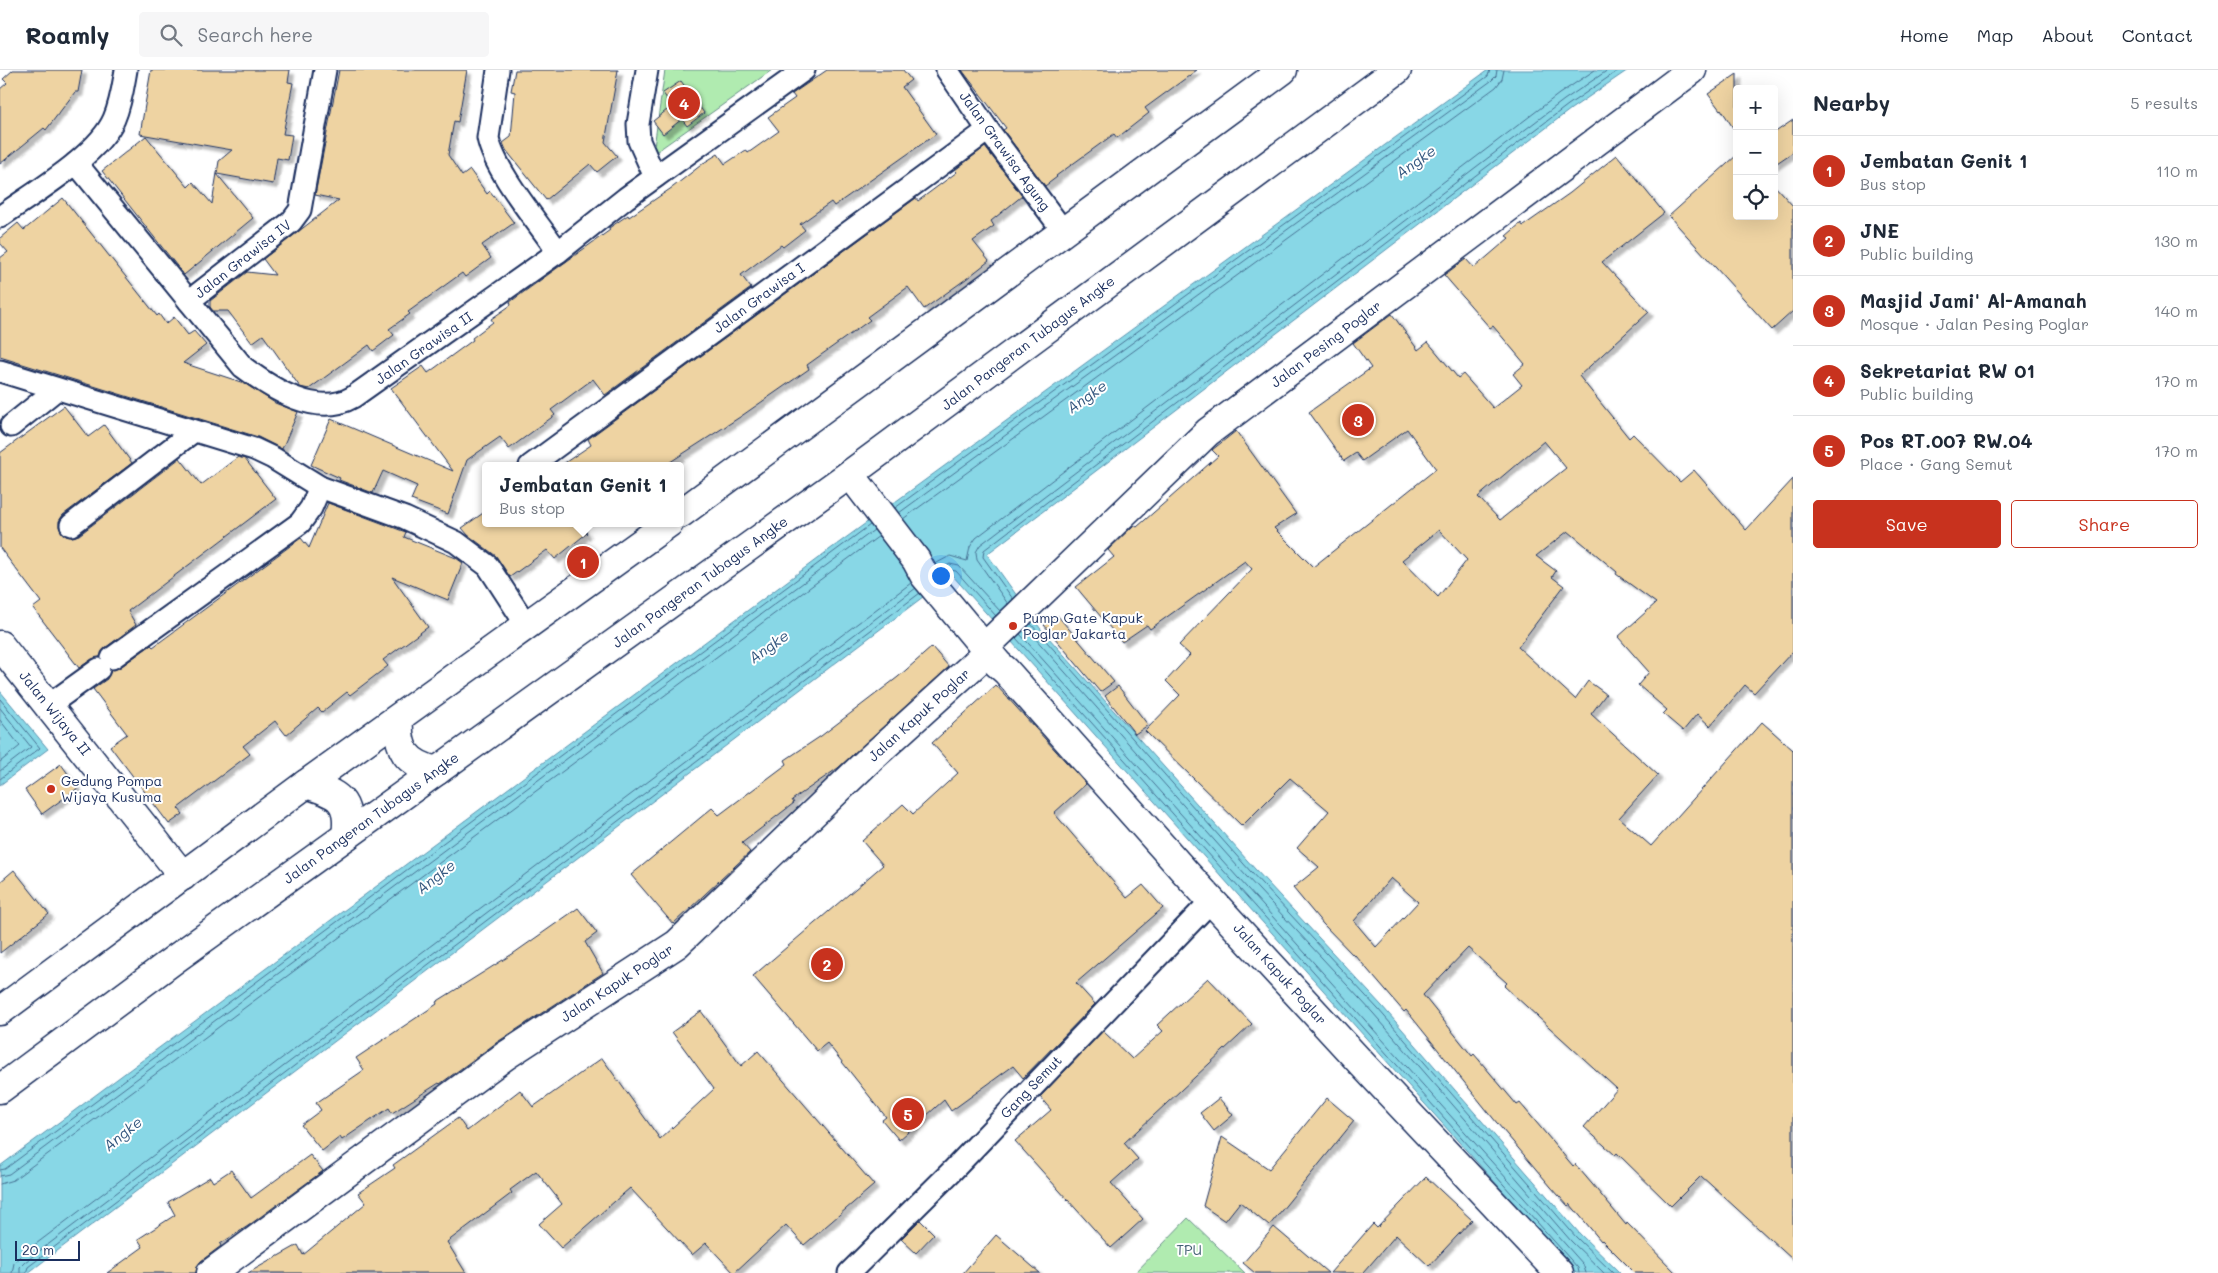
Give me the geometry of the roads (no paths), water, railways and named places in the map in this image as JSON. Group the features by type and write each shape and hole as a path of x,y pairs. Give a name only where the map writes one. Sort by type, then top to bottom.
{"main road":[{"path":"684,511 1283,70"},
{"name":"Jalan Pangeran Tubagus Angke","path":"0,1089 175,959 437,771 856,482 1397,70"},
{"name":"Jalan Pesing Poglar","path":"989,645 1208,432 1692,70"},
{"path":"856,482 916,560 924,575 989,645"},
{"path":"0,1011 306,784 399,718 521,616 662,527"},
{"name":"Jalan Wijaya II","path":"0,645 184,876"},
{"name":"Jalan Kapuk Poglar","path":"212,1273 504,1056 677,944 989,645 1186,873 1559,1273"},
{"path":"399,718 399,742 404,752 422,768 437,771"},
{"path":"306,784 333,793 342,801 348,820 346,836"}],"street":[{"path":"0,217 76,163 107,131 114,119 122,93 126,70"},
{"name":"Jalan Grawisa IV","path":"189,301 291,222 300,210 325,70"},
{"path":"498,70 488,138 490,149 498,165 558,252"},
{"path":"647,70 638,124 639,141 655,177"},
{"name":"Jalan Grawisa II","path":"76,163 234,358 256,376 281,391 307,401 333,405 343,403 353,397 558,252 655,177 804,70"},
{"name":"Jalan Grawisa Agung","path":"947,70 988,130 1064,232"},
{"name":"Jalan Grawisa I","path":"535,462 988,130"},
{"path":"0,371 254,449 273,458 320,487 404,518 456,542 488,566 521,616"},
{"path":"11,426 56,389"},
{"path":"71,525 194,431"},
{"path":"49,705 300,523 311,508 320,487"},
{"name":"Gang Semut","path":"850,1273 952,1171 1212,900"}],"water":[{"name":"Angke","path":"1488,70 1628,70 1571,109 987,554 1040,628 1255,869 1382,1006 1580,1234 1620,1273 1576,1273 952,575 28,1273 0,1273 0,1166 829,550"},
{"path":"0,691 48,749 0,785"}],"place":[{"name":"Sekretariat RW 01","path":"684,103"},
{"name":"Masjid Jami' Al-Amanah","path":"1358,420"},
{"name":"Jembatan Genit 1","path":"583,562"},
{"name":"Pump Gate Kapuk Poglar Jakarta","path":"1013,626"},
{"name":"Gedung Pompa Wijaya Kusuma","path":"51,789"},
{"name":"JNE","path":"827,964"},
{"name":"Pos RT.007 RW.04","path":"908,1114"}],"park label":[{"name":"TPU","path":"1189,1250"}]}
